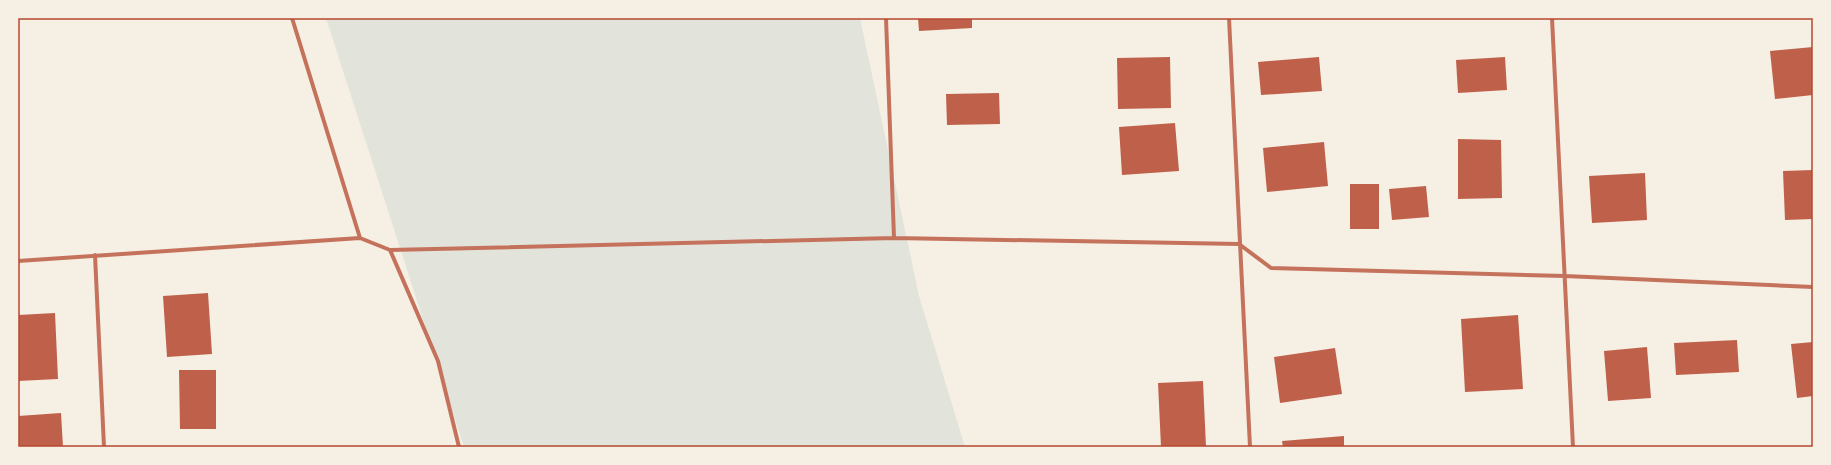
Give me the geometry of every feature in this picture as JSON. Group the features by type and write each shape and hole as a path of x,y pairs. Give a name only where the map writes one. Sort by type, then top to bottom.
{"street":[{"path":"292,18 360,238"},
{"path":"886,18 894,238"},
{"path":"1229,18 1250,447"},
{"path":"1552,18 1573,447"},
{"path":"18,261 360,238 390,250 894,238 1239,244 1271,268 1565,276 1813,287"},
{"path":"390,250 438,361 459,447"},
{"path":"95,255 104,447"}],"shaded area":[{"path":"326,18 860,18 919,296 965,447 464,447"}],"building":[{"path":"918,18 972,18 972,28 919,31"},
{"path":"1813,47 1813,95 1775,99 1770,51"},
{"path":"1170,57 1171,108 1118,109 1117,58"},
{"path":"1319,57 1322,91 1261,95 1258,62"},
{"path":"1505,57 1507,90 1458,93 1456,60"},
{"path":"999,93 1000,124 947,125 946,94"},
{"path":"1175,123 1179,171 1122,175 1119,127"},
{"path":"1458,139 1501,140 1502,198 1458,199"},
{"path":"1324,142 1328,186 1267,192 1263,148"},
{"path":"1813,170 1813,219 1785,220 1783,171"},
{"path":"1645,173 1647,220 1592,223 1589,176"},
{"path":"1350,184 1379,184 1379,229 1350,229"},
{"path":"1426,186 1429,217 1392,220 1389,189"},
{"path":"208,293 212,354 167,357 163,296"},
{"path":"55,313 58,379 18,381 18,315"},
{"path":"1518,315 1523,389 1465,392 1461,319"},
{"path":"1737,340 1739,372 1676,375 1674,343"},
{"path":"1813,342 1813,396 1797,398 1791,344"},
{"path":"1647,347 1651,398 1608,401 1604,351"},
{"path":"1335,348 1342,394 1280,403 1274,357"},
{"path":"179,370 216,370 216,429 180,429"},
{"path":"1203,381 1206,447 1161,447 1158,383"},
{"path":"61,413 63,447 18,447 18,416"},
{"path":"1344,436 1344,447 1283,447 1282,441"}]}
